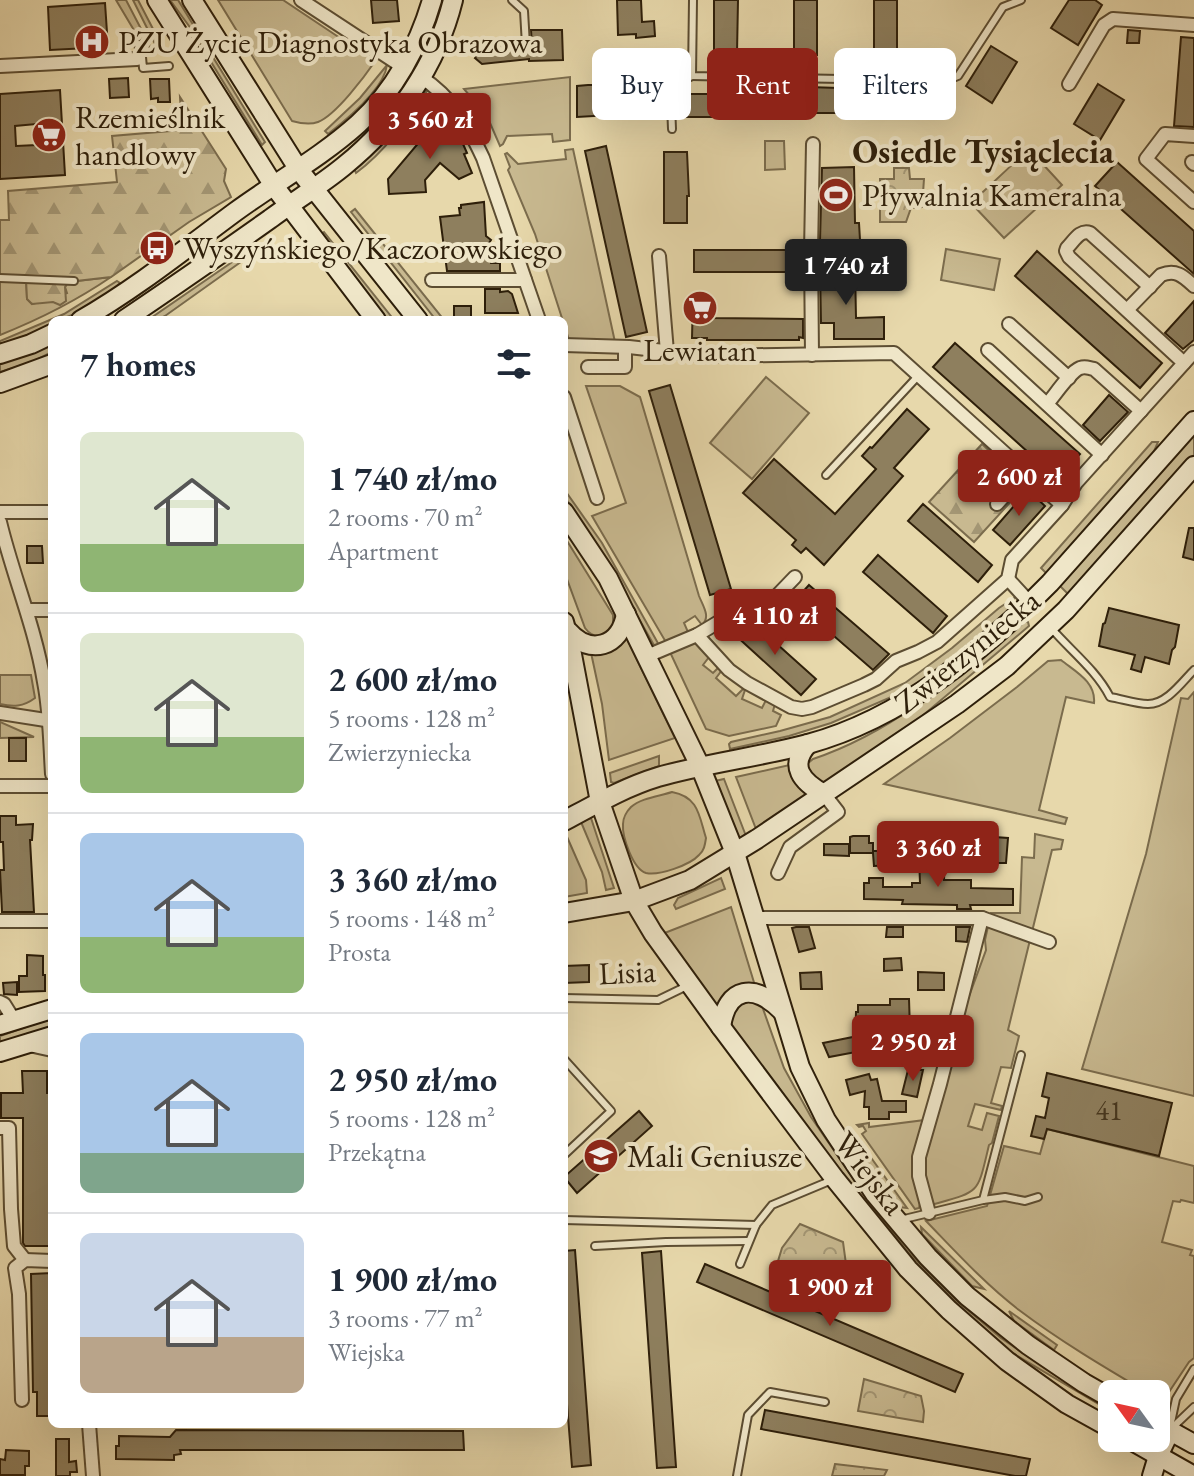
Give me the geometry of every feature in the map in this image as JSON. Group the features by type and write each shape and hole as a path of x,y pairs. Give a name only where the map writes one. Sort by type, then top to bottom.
{"main road":[{"path":"157,0 274,186 373,316"},
{"path":"192,0 278,140 313,190 415,316"},
{"path":"88,316 244,205 299,170 359,123 379,102 403,67 424,26 432,0"},
{"path":"130,316 313,190 346,165 384,128 432,58 453,0"},
{"path":"403,67 421,77"},
{"path":"182,251 194,256 196,266 193,272"},
{"path":"0,354 48,336"},
{"path":"0,383 48,365"},
{"name":"Zwierzyniecka","path":"568,819 626,789 656,778 808,744 885,713 919,693 980,649 1030,603 1194,421"},
{"name":"Zwierzyniecka","path":"568,912 634,901 690,880 957,704 1007,666 1066,610 1194,466"},
{"name":"Wiejska","path":"568,518 608,578 700,766 735,853 800,1067 826,1120 856,1167 897,1221 967,1296 1028,1345 1098,1391"},
{"path":"1029,646 1038,621 1030,603"},
{"path":"568,629 574,639 583,644 603,645 620,633 626,614"},
{"name":"Wiejska","path":"568,636 600,802 634,901 649,927 835,1179 908,1269 1007,1361 1067,1404 1098,1421"},
{"path":"808,744 799,759 801,776 824,794"},
{"path":"721,1027 723,1012 728,1004 735,996 745,993 769,999 782,1011"},
{"path":"7,1022 48,1009"},
{"path":"0,1052 48,1037"},
{"path":"1170,1431 1194,1444"},
{"path":"1151,1452 1194,1476"},
{"path":"1152,1476 1159,1452"}],"street":[{"path":"301,0 403,67"},
{"path":"1069,84 1104,25 1113,19 1194,25"},
{"path":"0,66 140,58"},
{"path":"421,77 442,92 471,134 483,158 538,316"},
{"path":"1194,136 1165,134 1146,159 1194,202"},
{"path":"812,355 813,144"},
{"path":"1150,287 1087,231 1081,232 1067,248 1067,254 1184,363"},
{"path":"659,256 667,352"},
{"path":"1127,310 1161,275 1175,271 1194,286"},
{"path":"432,280 525,280"},
{"path":"1009,324 1069,378"},
{"path":"568,345 625,347 708,356 894,353 1062,505"},
{"path":"588,367 625,367 625,347"},
{"path":"988,350 1102,455"},
{"path":"697,635 729,670 747,683 787,705 802,709 876,679 896,661 937,642 1008,579 1012,560 1062,505 1076,483 1194,352"},
{"path":"1047,404 1069,378 1080,368 1087,367 1094,369 1141,411"},
{"path":"568,409 597,498"},
{"path":"997,504 1025,473"},
{"path":"0,512 48,512"},
{"path":"0,522 27,610 48,704"},
{"path":"647,656 697,635 727,617 770,603 795,577"},
{"path":"1008,579 1030,603"},
{"path":"27,610 48,610"},
{"path":"0,713 48,721"},
{"path":"0,786 48,786"},
{"path":"778,873 790,847 838,812 824,794"},
{"path":"756,918 982,918 1049,942"},
{"path":"929,1213 919,1176 919,1157 982,918"},
{"path":"0,921 48,921"},
{"path":"0,1002 4,1004 7,1022"},
{"path":"26,1045 48,1049"},
{"path":"0,1128 9,1128 14,1246 25,1260"},
{"path":"22,1400 19,1294 15,1268 25,1260 48,1261"},
{"path":"89,1428 93,1476"}],"lane":[{"path":"512,0 524,11 526,45"},
{"path":"692,76 693,0"},
{"path":"672,129 671,104 676,84 692,76 946,81 958,76 1003,7 1021,0"},
{"path":"138,44 143,68 169,66"},
{"path":"0,278 74,281"},
{"path":"826,475 919,375"},
{"path":"1049,626 1094,672 1110,697 1147,704 1158,702 1194,670"},
{"name":"Lisia","path":"568,998 658,1000 689,984"},
{"path":"983,1200 1021,1055"},
{"path":"568,1063 611,1111 568,1151"},
{"path":"740,1264 756,1225 772,1205 835,1179"},
{"path":"897,1221 983,1200 1005,1197 1032,1201 1038,1197"},
{"path":"568,1220 756,1225"},
{"path":"595,1246 748,1241"},
{"path":"1170,1412 1194,1369"},
{"path":"737,1476 748,1415 770,1392 825,1402"},
{"path":"1170,1422 1194,1407"}],"green space":[{"path":"116,0 126,0 151,48 141,42"},
{"path":"133,0 138,0 166,54 157,48"},
{"path":"170,0 178,0 265,142 262,145 189,26"},
{"path":"218,0 283,0 343,40 317,43 315,55 362,51 376,60 350,94 325,118 312,123 292,121"},
{"path":"387,65 372,94 328,134 325,131 360,98"},
{"path":"570,77 570,140 553,142 552,134 507,136 500,146 487,116 464,89"},
{"path":"427,91 386,145 356,173 354,168 420,94"},
{"path":"180,97 226,169 224,181 231,197 189,222 111,277 68,282 65,287 66,301 60,305 53,302 32,304 27,299 26,279 0,278 0,220 9,220 8,191 117,182 112,136 182,130"},
{"path":"765,141 784,141 785,169 765,170"},
{"path":"573,149 615,342 570,343 568,316 561,316 535,234 508,170 507,153 518,164 566,159 565,150"},
{"path":"1029,149 1062,185 1004,238 971,203"},
{"path":"894,168 909,168 910,179 924,179 922,207 911,208 906,222 880,222 880,179 894,179"},
{"path":"355,209 441,316 433,316 351,212"},
{"path":"324,232 391,316 385,316 321,234"},
{"path":"946,249 1000,259 994,290 941,280"},
{"path":"241,256 245,259 165,316 154,316"},
{"path":"111,277 57,309 0,335 0,278 26,279 27,299 32,304 67,293 65,287 68,282"},
{"path":"117,281 120,283 88,307 69,316 59,316"},
{"path":"48,321 48,327 0,346 0,341"},
{"path":"48,344 48,354 32,362 0,372 0,362"},
{"path":"766,377 809,413 752,479 710,443"},
{"path":"586,386 620,386 640,397 706,615 702,625 695,616 684,623 688,632 667,644 592,516 626,503"},
{"path":"1194,435 1194,455 1068,594 1060,586"},
{"path":"1152,442 1158,442 1152,456 1047,574 1041,568"},
{"path":"982,444 1026,485 974,542 929,502"},
{"path":"568,495 602,543 659,645 655,647 597,545 568,502"},
{"path":"568,542 613,615 613,627 603,635 596,636 585,628 568,582"},
{"path":"1014,598 1011,608 910,689 831,723 730,749 731,742 830,717 905,683"},
{"path":"1023,621 1028,622 1029,626 915,722 821,786 806,776 807,764 813,759 843,748 898,718"},
{"path":"624,633 675,738 609,760 602,704 590,648"},
{"path":"692,641 709,657 703,665 713,673 719,667 722,670 716,678 736,696 743,689 742,699 762,708 767,698 775,704 773,711 781,715 776,726 729,736 706,729 669,650"},
{"path":"1061,660 1079,673 1094,696 1094,703 1066,697 1039,810 1067,818 1065,824 884,784 950,738 1048,661"},
{"path":"0,675 31,675 35,698 18,706 0,704"},
{"path":"1194,692 1194,1096 1082,1069 1146,854 1181,698 1188,699"},
{"path":"0,722 34,737 0,738"},
{"path":"659,756 659,766 611,782 610,773"},
{"path":"794,764 796,781 808,795 756,829 736,777"},
{"path":"724,779 746,836 738,841 715,781"},
{"path":"672,792 693,803 706,838 704,848 695,859 682,866 646,873 629,852 624,837 624,819 635,804"},
{"path":"591,818 614,888 606,890 602,872 581,822"},
{"path":"1035,834 1063,840 1061,849 1052,850 1008,1030 1019,1036 1011,1068 1001,1067 991,1103 1002,1106 1001,1110 975,1104 968,1126 982,1130 987,1113 999,1116 992,1143 979,1182 974,1188 959,1197 931,1205 921,1164 964,1010 986,950 991,913 1020,913 1022,857 1034,858"},
{"path":"568,839 586,880 587,893 568,896"},
{"path":"721,878 725,889 676,909 674,905 678,898"},
{"path":"731,907 756,989 717,1009 662,934"},
{"path":"740,1002 755,1002 762,1006 784,1068 811,1117 908,1252 958,1302 1001,1338 1098,1404 999,1345 923,1275 880,1225 727,1023"},
{"path":"48,1019 48,1029 0,1044 0,1036"},
{"path":"925,1120 916,1153 920,1204 915,1209 862,1134 866,1131 863,1126 857,1125 869,1123 869,1127"},
{"path":"1047,1129 1194,1166 1194,1203 1173,1201 1162,1242 1192,1250 1190,1255 1194,1256 1194,1358 1170,1390 1170,1380 1127,1380 1035,1321 983,1279 926,1221 987,1206 1004,1146 1040,1154"},
{"path":"857,1138 907,1208 899,1207 853,1142"},
{"path":"800,1224 843,1242 846,1264 832,1299 774,1274 782,1248"},
{"path":"921,1227 984,1289 972,1286 922,1234"},
{"path":"1009,1311 1057,1345 1054,1350 1014,1321"},
{"path":"864,1379 921,1396 923,1422 858,1411"},
{"path":"835,1464 887,1470 884,1476 832,1476"}],"building":[{"path":"371,0 397,0 399,21 373,23"},
{"path":"617,0 641,0 642,22 654,21 655,36 636,38 636,34 618,35"},
{"path":"714,0 738,0 737,48 714,48"},
{"path":"794,0 817,0 817,48 794,48"},
{"path":"874,0 897,0 897,48 874,48"},
{"path":"1069,0 1095,0 1102,5 1078,45 1051,28"},
{"path":"105,3 108,47 50,50 48,7"},
{"path":"531,30 562,30 563,60 529,59 482,64 475,58 479,53 478,42 520,38 522,49 529,50 532,45"},
{"path":"1128,30 1140,31 1139,43 1127,43"},
{"path":"1181,37 1194,38 1194,127 1174,126"},
{"path":"991,46 1017,62 992,103 966,86"},
{"path":"128,78 129,97 110,98 109,79"},
{"path":"150,79 169,79 170,102 151,99"},
{"path":"1098,84 1124,100 1100,140 1074,124"},
{"path":"592,85 592,116 577,117 577,86"},
{"path":"818,87 834,88 834,113 818,113"},
{"name":"Rzemieślnik handlowy","path":"60,90 65,175 0,179 0,94","holes":["36,124 37,145 16,146 15,126"]},
{"path":"691,94 707,94 707,117 691,117"},
{"path":"451,123 467,153 464,154 472,173 459,179 440,163 425,180 426,192 389,194 388,179 426,134"},
{"path":"606,146 647,332 626,337 585,151"},
{"path":"664,152 687,152 687,223 664,223"},
{"path":"1117,162 1194,231 1194,274 1095,186"},
{"name":"Pływalnia Kameralna","path":"854,167 855,223 859,223 860,240 820,241 822,168"},
{"path":"484,202 486,236 491,240 487,246 491,263 500,263 500,271 447,271 440,217 460,215 461,205"},
{"path":"694,250 786,250 786,272 694,272"},
{"path":"1037,251 1162,363 1140,388 1015,276"},
{"path":"855,268 856,318 884,317 884,339 834,339 834,323 821,323 820,269"},
{"path":"485,289 508,291 512,294 518,313 485,313"},
{"path":"693,297 707,297 707,318 803,319 803,338 692,338"},
{"path":"1194,301 1194,340 1183,349 1165,333"},
{"path":"454,306 471,306 471,316 454,316"},
{"path":"955,343 1080,454 1058,479 933,367"},
{"path":"670,385 731,589 710,595 649,391"},
{"path":"1109,395 1128,412 1100,441 1083,425"},
{"path":"907,409 929,429 894,468 903,476 824,565 806,548 801,553 792,545 796,540 743,493 774,459 835,514 876,469 862,456"},
{"path":"1028,490 1045,506 1010,545 993,530"},
{"path":"923,504 992,565 978,582 908,521"},
{"path":"1189,528 1194,528 1194,560 1183,557"},
{"path":"27,546 42,546 43,563 27,563"},
{"path":"878,555 947,616 933,633 863,572"},
{"path":"809,585 889,654 873,670 819,623 817,626 802,613 793,623 783,614"},
{"path":"1109,608 1179,625 1169,664 1145,657 1141,672 1131,669 1135,655 1099,646"},
{"path":"749,619 816,679 801,695 734,634"},
{"path":"9,738 26,738 26,761 9,761"},
{"path":"0,816 16,816 16,825 33,824 30,840 34,912 2,912 0,870 4,870"},
{"path":"869,836 873,851 895,851 895,865 874,866 873,853 850,853 850,837"},
{"path":"994,837 1008,838 1006,863 993,863"},
{"path":"824,844 849,844 849,856 824,855"},
{"path":"919,856 945,856 944,880 971,880 971,888 1013,889 1013,905 970,905 971,909 957,909 957,905 902,904 903,900 864,899 864,883 869,883 869,878 883,878 883,887 912,887 912,883 920,883"},
{"path":"809,927 815,948 799,952 792,928"},
{"path":"887,927 903,927 903,937 886,937"},
{"path":"956,927 970,927 967,942 956,941"},
{"path":"27,955 43,956 45,991 19,992 19,976 27,976"},
{"path":"901,958 902,970 884,971 884,959"},
{"path":"589,965 589,982 568,983 568,966"},
{"path":"821,972 822,989 801,989 800,973"},
{"path":"918,972 944,973 944,990 918,990"},
{"path":"17,982 17,995 4,994 3,983"},
{"path":"890,999 909,999 910,1030 890,1030 890,1045 855,1045 856,1052 829,1057 823,1043 853,1037 855,1044 858,1005 890,1005"},
{"path":"908,1070 923,1070 917,1097 902,1094"},
{"path":"22,1071 47,1071 48,1246 25,1246 23,1243 23,1118 1,1118 1,1093 23,1093"},
{"path":"1047,1073 1172,1103 1159,1156 1047,1129 1044,1139 1031,1136 1036,1116 1045,1118 1049,1098 1042,1096"},
{"path":"869,1074 871,1080 877,1079 882,1101 906,1101 906,1112 889,1112 889,1119 869,1119 869,1107 864,1107 865,1091 850,1095 846,1080"},
{"path":"639,1111 652,1126 577,1193 568,1182 568,1173"},
{"path":"575,1250 591,1465 572,1467 568,1416 568,1251"},
{"path":"661,1251 676,1467 657,1468 642,1253"},
{"path":"705,1264 963,1374 955,1392 697,1282"},
{"path":"48,1273 48,1416 37,1416 37,1392 33,1392 31,1274"},
{"path":"765,1410 1030,1459 1026,1476 1015,1476 761,1429"},
{"path":"176,1430 463,1431 464,1450 180,1450 181,1454 174,1455 174,1460 116,1459 119,1436 170,1437"},
{"path":"56,1439 69,1439 69,1462 76,1461 77,1472 70,1472 70,1476 56,1476"},
{"path":"6,1450 29,1451 29,1466 25,1466 25,1475 0,1475 0,1459 5,1460"}],"place":[{"name":"PZU Życie Diagnostyka Obrazowa","path":"92,42"},
{"name":"Rzemieślnik handlowy","path":"49,135"},
{"name":"Pływalnia Kameralna","path":"836,195"},
{"name":"Wyszyńskiego/Kaczorowskiego","path":"157,248"},
{"name":"Lewiatan","path":"700,308"},
{"name":"Mali Geniusze","path":"601,1156"}],"district":[{"name":"Osiedle Tysiąclecia","path":"983,151"}]}
